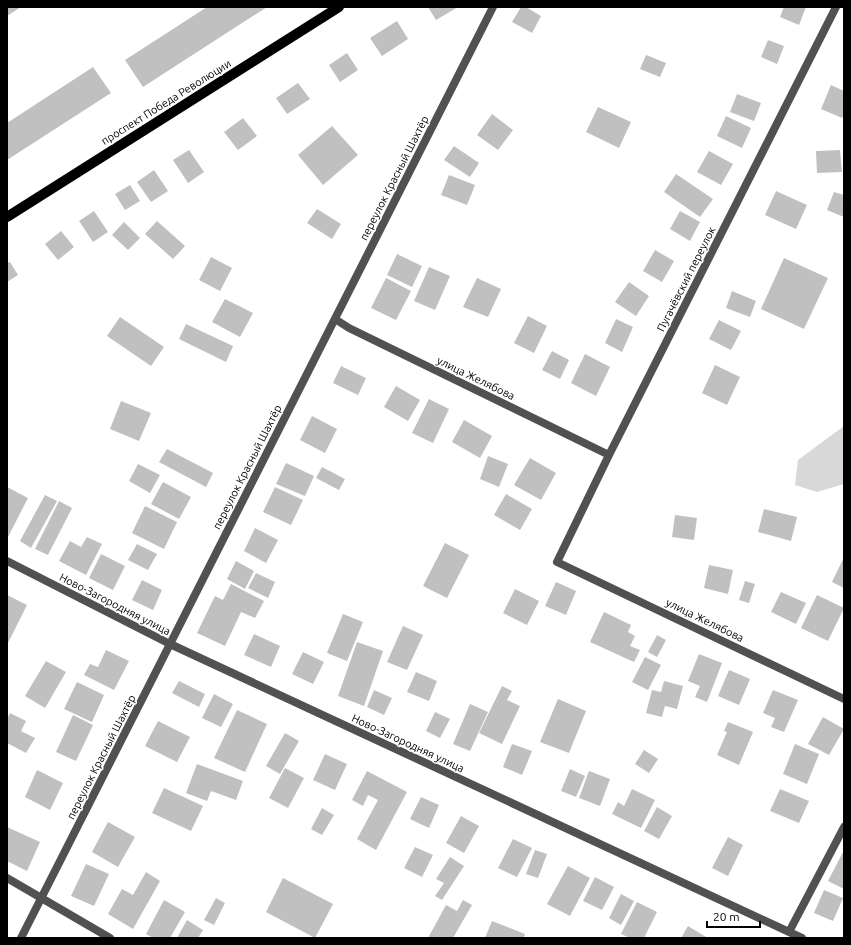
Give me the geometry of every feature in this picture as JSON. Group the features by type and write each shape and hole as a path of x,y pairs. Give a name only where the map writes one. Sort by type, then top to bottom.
{"main road":[{"name":"проспект Победа Революции","path":"7,217 339,7"}],"street":[{"name":"переулок Красный Шахтёр","path":"21,938 493,7"},
{"name":"Пугачёвский переулок","path":"557,562 609,455 836,7"},
{"name":"улица Желябова","path":"335,319 349,328 609,455"},
{"name":"Ново-Загородняя улица","path":"7,561 170,644 802,938"},
{"name":"улица Желябова","path":"557,562 844,699"},
{"path":"789,932 844,828"},
{"path":"7,878 110,938"}],"shaded area":[{"path":"844,426 844,484 817,492 795,485 798,460"}],"building":[{"path":"7,7 21,7 7,16"},
{"path":"207,7 267,7 143,87 125,60"},
{"path":"428,7 458,7 436,20"},
{"path":"521,7 526,7 541,16 532,33 512,22"},
{"path":"784,7 806,7 799,25 780,17"},
{"path":"397,21 408,39 382,56 370,38"},
{"path":"768,40 784,46 777,64 761,57"},
{"path":"347,53 358,70 340,82 329,65"},
{"path":"646,55 666,63 660,77 640,69"},
{"path":"93,67 111,93 7,160 7,123"},
{"path":"298,83 310,99 287,114 276,98"},
{"path":"831,85 844,91 844,114 842,118 821,109"},
{"path":"737,94 761,103 754,121 730,112"},
{"path":"598,107 631,122 619,148 586,132"},
{"path":"492,114 513,130 498,150 477,135"},
{"path":"726,116 751,128 742,148 717,136"},
{"path":"243,118 257,136 238,150 224,132"},
{"path":"332,126 358,155 323,185 298,155"},
{"path":"454,146 479,163 470,177 444,160"},
{"path":"189,150 204,172 188,183 173,160"},
{"path":"840,150 842,172 817,173 816,151"},
{"path":"709,151 733,164 721,185 697,172"},
{"path":"154,170 168,191 151,202 137,182"},
{"path":"676,174 713,199 700,217 664,192"},
{"path":"449,175 475,185 467,205 441,195"},
{"path":"130,185 140,201 125,210 115,194"},
{"path":"776,191 807,205 796,229 765,215"},
{"path":"834,192 844,195 844,217 827,210"},
{"path":"317,209 341,224 332,239 307,223"},
{"path":"94,211 108,232 93,242 79,221"},
{"path":"680,211 700,222 690,241 670,229"},
{"path":"157,221 185,246 173,259 145,234"},
{"path":"124,222 140,238 128,250 112,235"},
{"path":"61,231 74,247 58,260 45,244"},
{"path":"655,250 674,261 662,282 643,271"},
{"path":"397,254 422,266 412,287 387,275"},
{"path":"211,257 232,268 220,291 199,280"},
{"path":"784,258 828,278 804,329 761,309"},
{"path":"10,262 18,275 7,282 7,263"},
{"path":"429,267 450,276 435,310 414,301"},
{"path":"386,278 411,291 396,320 371,308"},
{"path":"477,278 501,289 488,317 463,307"},
{"path":"629,282 649,296 636,316 615,302"},
{"path":"732,291 756,301 750,317 726,308"},
{"path":"225,299 253,313 240,337 212,322"},
{"path":"528,316 547,326 534,353 514,343"},
{"path":"120,317 164,347 151,366 107,336"},
{"path":"616,319 633,327 622,352 605,343"},
{"path":"719,320 741,331 731,350 709,339"},
{"path":"186,324 233,346 226,362 179,339"},
{"path":"552,351 569,360 560,379 542,370"},
{"path":"585,354 610,367 596,396 571,383"},
{"path":"715,365 740,377 727,405 702,393"},
{"path":"341,366 366,378 358,395 333,383"},
{"path":"396,386 420,400 408,421 384,407"},
{"path":"429,399 449,409 433,443 412,433"},
{"path":"121,401 151,413 139,441 110,429"},
{"path":"312,416 337,429 325,453 300,440"},
{"path":"464,420 492,436 480,458 452,442"},
{"path":"167,449 213,473 206,487 159,462"},
{"path":"488,456 508,464 499,487 480,479"},
{"path":"530,458 556,473 541,500 514,485"},
{"path":"286,463 314,476 305,496 276,484"},
{"path":"138,464 160,475 150,493 129,481"},
{"path":"322,467 345,479 339,490 316,478"},
{"path":"163,482 191,497 179,519 151,504"},
{"path":"7,487 28,498 8,537 7,536"},
{"path":"275,487 303,500 291,525 263,512"},
{"path":"506,494 532,509 520,530 494,515"},
{"path":"45,495 57,501 31,548 20,541"},
{"path":"59,501 72,508 48,555 35,549"},
{"path":"145,506 177,522 164,549 132,533"},
{"path":"764,509 797,517 791,541 758,532"},
{"path":"675,515 697,518 694,540 672,537"},
{"path":"255,528 278,540 266,563 244,551"},
{"path":"87,537 102,544 86,575 59,561 70,541 81,547"},
{"path":"445,543 469,555 447,598 423,586"},
{"path":"137,544 157,554 148,570 128,560"},
{"path":"101,554 125,566 113,590 89,578"},
{"path":"844,559 844,588 832,582"},
{"path":"236,561 254,571 245,589 227,579"},
{"path":"709,565 733,570 728,594 704,588"},
{"path":"256,573 275,582 268,598 248,588"},
{"path":"142,580 162,590 153,610 132,600"},
{"path":"745,581 755,584 749,603 739,600"},
{"path":"556,582 576,591 566,615 545,606"},
{"path":"231,584 264,601 255,618 241,612 225,646 197,633 215,596 223,600"},
{"path":"515,589 539,601 527,625 503,613"},
{"path":"781,592 806,603 796,624 771,612"},
{"path":"7,595 27,605 7,645"},
{"path":"817,595 844,608 828,641 801,628"},
{"path":"604,612 631,625 628,632 635,636 630,646 640,650 634,662 590,642"},
{"path":"343,614 363,622 347,661 327,653"},
{"path":"403,626 423,635 407,670 387,662"},
{"path":"254,634 280,646 271,667 244,655"},
{"path":"657,635 666,640 657,657 648,652"},
{"path":"357,642 383,651 364,706 338,696"},
{"path":"106,650 129,661 114,690 84,675 90,664 98,667"},
{"path":"303,652 324,662 313,684 292,674"},
{"path":"699,654 722,663 707,702 695,697 700,686 688,681"},
{"path":"645,657 661,665 648,690 632,682"},
{"path":"46,661 66,672 45,708 25,696"},
{"path":"729,670 750,679 739,705 718,696"},
{"path":"416,672 437,681 429,701 407,692"},
{"path":"179,681 205,694 199,707 172,693"},
{"path":"664,681 683,686 677,709 665,706 662,717 646,713 652,690 661,692"},
{"path":"77,682 104,695 92,722 64,709"},
{"path":"502,686 512,691 507,700 520,706 502,744 479,733"},
{"path":"374,690 392,698 384,715 367,707"},
{"path":"773,690 798,700 784,732 771,727 775,718 763,713"},
{"path":"214,694 233,704 221,727 202,718"},
{"path":"558,699 586,711 569,753 540,742"},
{"path":"470,704 488,712 470,751 453,744"},
{"path":"237,710 267,724 245,772 214,758"},
{"path":"435,712 450,719 440,738 426,731"},
{"path":"10,713 26,721 21,731 35,738 26,753 7,743 7,719"},
{"path":"73,715 93,725 76,761 56,752"},
{"path":"823,717 844,729 829,755 808,744"},
{"path":"158,721 190,737 177,762 145,746"},
{"path":"728,722 753,732 739,765 717,755 727,732 724,731"},
{"path":"285,733 299,741 280,774 266,766"},
{"path":"512,744 532,751 522,775 503,767"},
{"path":"795,744 819,754 807,784 783,774"},
{"path":"644,750 658,759 649,773 635,764"},
{"path":"325,754 347,764 335,790 313,780"},
{"path":"197,764 243,781 236,800 211,791 207,801 186,793"},
{"path":"285,768 304,778 288,808 269,798"},
{"path":"570,769 585,776 576,797 561,791"},
{"path":"37,770 63,783 50,810 25,797"},
{"path":"367,771 407,792 376,850 357,839 378,800 368,795 363,806 352,800"},
{"path":"589,771 610,779 600,806 579,798"},
{"path":"164,788 203,806 191,831 152,813"},
{"path":"632,789 655,800 641,828 612,814 618,802 624,806"},
{"path":"780,789 809,801 799,823 770,811"},
{"path":"421,797 439,805 429,828 410,819"},
{"path":"657,807 672,816 659,839 644,831"},
{"path":"322,808 334,815 322,835 311,829"},
{"path":"461,816 479,826 464,853 446,843"},
{"path":"108,822 135,837 118,867 92,852"},
{"path":"7,827 40,842 27,871 7,861"},
{"path":"728,837 743,845 728,876 712,868"},
{"path":"513,839 532,848 517,877 498,868"},
{"path":"415,847 433,855 422,877 404,868"},
{"path":"535,850 547,854 538,878 526,874"},
{"path":"843,852 844,853 844,889 828,881"},
{"path":"450,857 464,866 442,900 435,896 444,883 436,879"},
{"path":"86,864 109,874 94,906 71,896"},
{"path":"568,866 590,878 570,916 547,904"},
{"path":"146,872 160,881 133,929 108,914 122,889 133,895"},
{"path":"595,877 614,887 602,910 583,901"},
{"path":"283,878 333,904 315,938 266,912"},
{"path":"824,890 843,898 833,921 814,913"},
{"path":"621,894 634,901 621,925 609,918"},
{"path":"216,898 225,903 214,925 204,920"},
{"path":"164,900 185,912 170,938 153,938 146,934"},
{"path":"463,900 472,905 453,938 428,938 446,905 457,911"},
{"path":"637,902 657,912 644,938 630,938 621,934"},
{"path":"187,920 203,930 198,938 177,938"},
{"path":"492,921 525,934 524,938 485,938"},
{"path":"688,926 708,938 681,938"}]}
